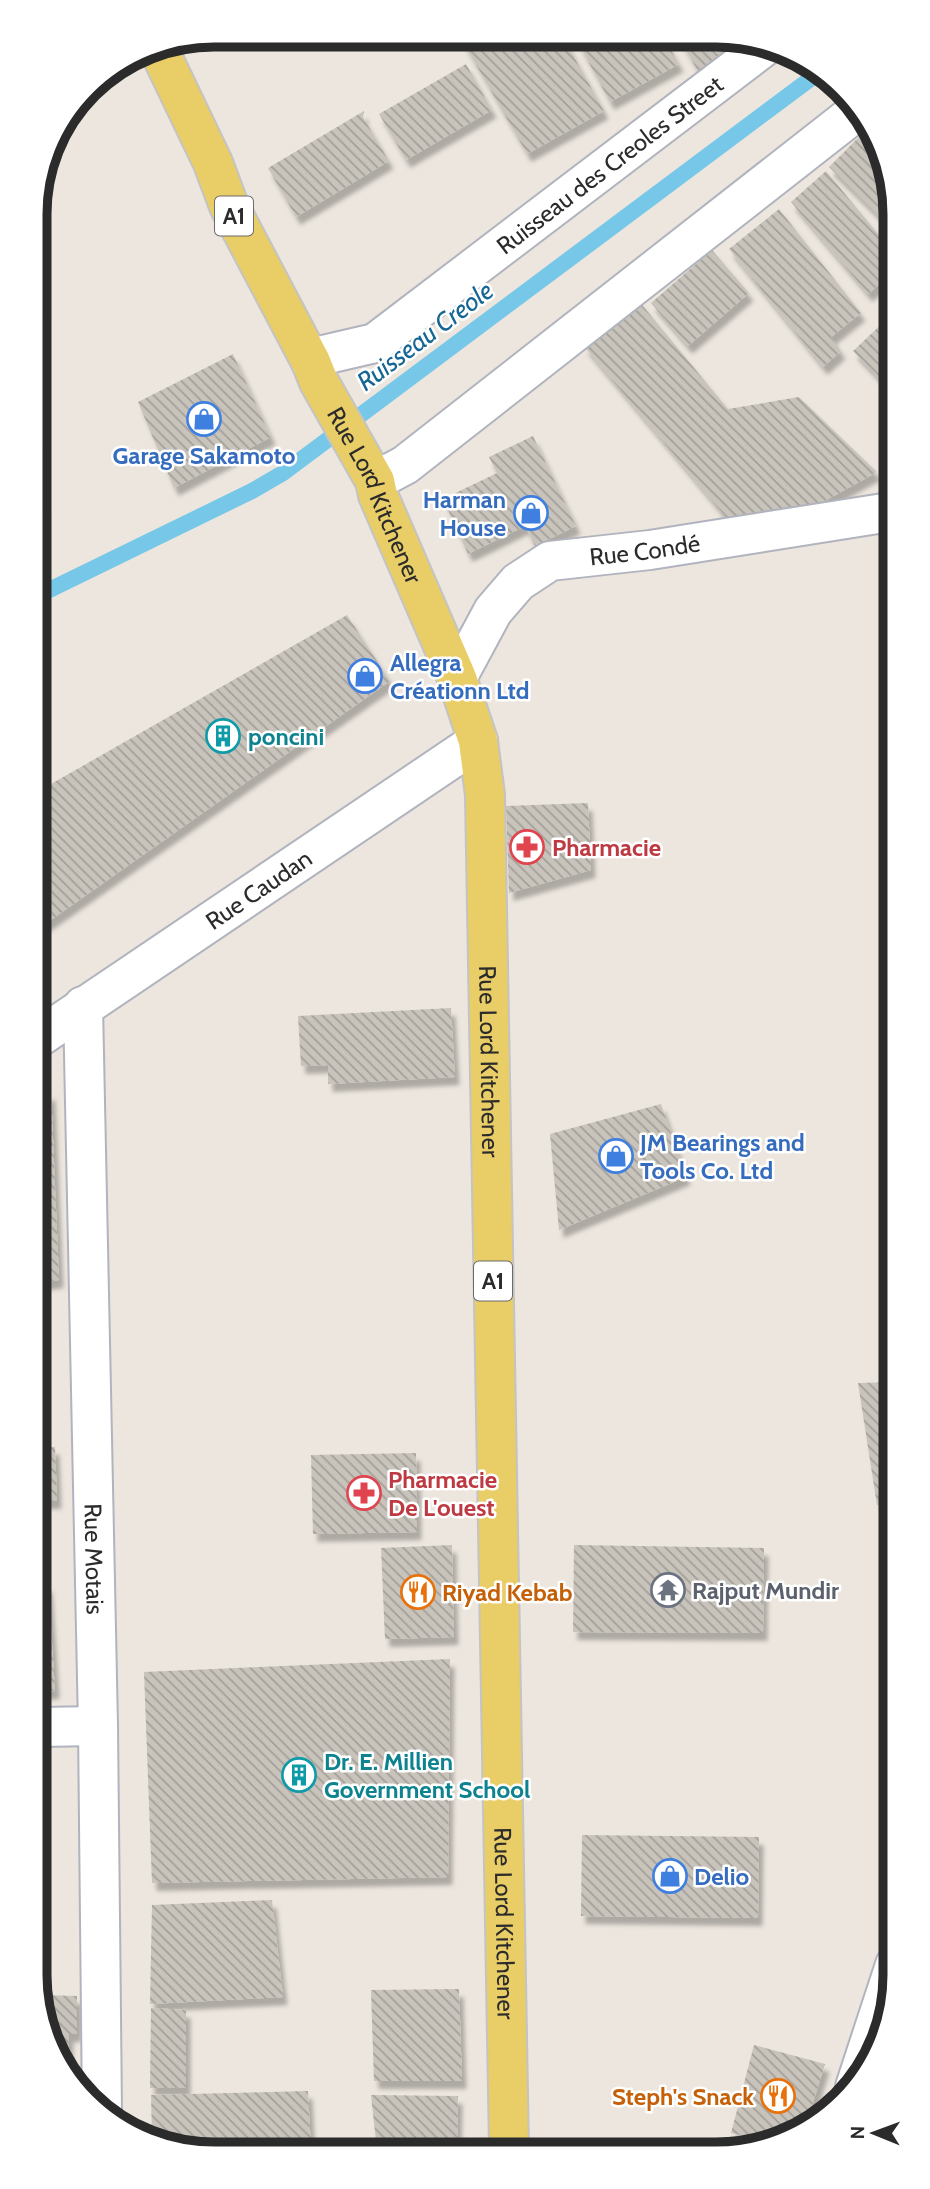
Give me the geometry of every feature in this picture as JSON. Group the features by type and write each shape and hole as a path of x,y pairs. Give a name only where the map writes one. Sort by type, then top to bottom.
{"main road":[{"name":"Rue Lord Kitchener","path":"162,56 213,163 229,206 375,481 378,495 457,678 478,741 485,794 509,2142"}],"street":[{"name":"Ruisseau des Creoles Street","path":"315,372 319,356 375,342 757,52"},
{"path":"375,481 405,465 850,116"},
{"name":"Rue Condé","path":"457,678 493,611 518,582 550,561 649,550 883,513"},
{"name":"Rue Caudan","path":"48,1031 478,741"},
{"name":"Rue Motais","path":"83,1006 98,1726 102,2098"},
{"path":"47,1727 98,1726"}],"building":[{"path":"466,47 569,47 604,111 527,154"},
{"path":"581,47 669,47 679,64 610,102"},
{"path":"684,47 734,49 699,73"},
{"path":"466,64 492,110 406,160 379,114"},
{"path":"364,111 363,117 389,161 296,217 268,168"},
{"path":"862,134 877,171 883,220 829,167"},
{"path":"826,171 883,240 883,281 868,294 791,202"},
{"path":"779,209 861,313 831,337 841,351 823,367 729,249"},
{"path":"712,250 749,293 688,346 651,303"},
{"path":"638,300 728,409 799,397 877,472 801,514 728,520 584,346"},
{"path":"883,323 883,383 853,351"},
{"name":"Garage Sakamoto","path":"233,354 271,437 174,488 138,402"},
{"path":"533,436 576,526 535,546 525,526 468,554 443,499 497,473 489,457"},
{"name":"poncini","path":"347,615 390,681 48,922 48,786"},
{"path":"588,803 591,870 509,893 506,806"},
{"path":"451,1008 455,1077 328,1084 328,1065 301,1066 298,1016"},
{"path":"51,1091 59,1280 47,1282 47,1093"},
{"name":"JM Bearings and Tools Co. Ltd","path":"661,1104 686,1177 559,1230 550,1134"},
{"path":"882,1382 882,1506 877,1505 858,1383"},
{"path":"47,1447 55,1447 57,1501 47,1501"},
{"name":"Pharmacie De L'ouest","path":"416,1453 417,1532 313,1534 311,1455"},
{"name":"Riyad Kebab","path":"452,1545 454,1637 385,1639 381,1548"},
{"name":"Rajput Mundir","path":"574,1545 764,1548 763,1633 573,1632"},
{"path":"47,1584 48,1584 55,1691 47,1692"},
{"name":"Dr. E. Millien Government School","path":"450,1659 448,1877 152,1883 144,1672"},
{"name":"Delio","path":"582,1835 759,1837 758,1918 581,1916"},
{"path":"272,1900 283,1997 150,2004 152,1905"},
{"path":"459,1989 462,2081 374,2081 371,1990"},
{"path":"49,1995 77,1996 77,2034 69,2034 68,2055 53,2018"},
{"path":"151,2008 186,2010 186,2088 150,2088"},
{"name":"Steph's Snack","path":"754,2045 825,2064 808,2114 790,2125 759,2136 750,2138 731,2133"},
{"path":"308,2091 311,2142 214,2142 182,2139 161,2133 152,2130 151,2095"},
{"path":"371,2095 458,2096 457,2142 376,2142"}],"waterway":[{"name":"Ruisseau Creole","path":"48,591 252,491 283,473 812,78"}],"place":[{"name":"Garage Sakamoto","path":"204,419"},
{"name":"Harman House","path":"531,513"},
{"name":"Allegra Créationn Ltd","path":"365,676"},
{"name":"poncini","path":"223,736"},
{"name":"Pharmacie","path":"527,847"},
{"name":"JM Bearings and Tools Co. Ltd","path":"616,1156"},
{"name":"Pharmacie De L'ouest","path":"364,1493"},
{"name":"Rajput Mundir","path":"668,1590"},
{"name":"Riyad Kebab","path":"418,1592"},
{"name":"Dr. E. Millien Government School","path":"299,1775"},
{"name":"Delio","path":"670,1876"},
{"name":"Steph's Snack","path":"778,2096"}]}
